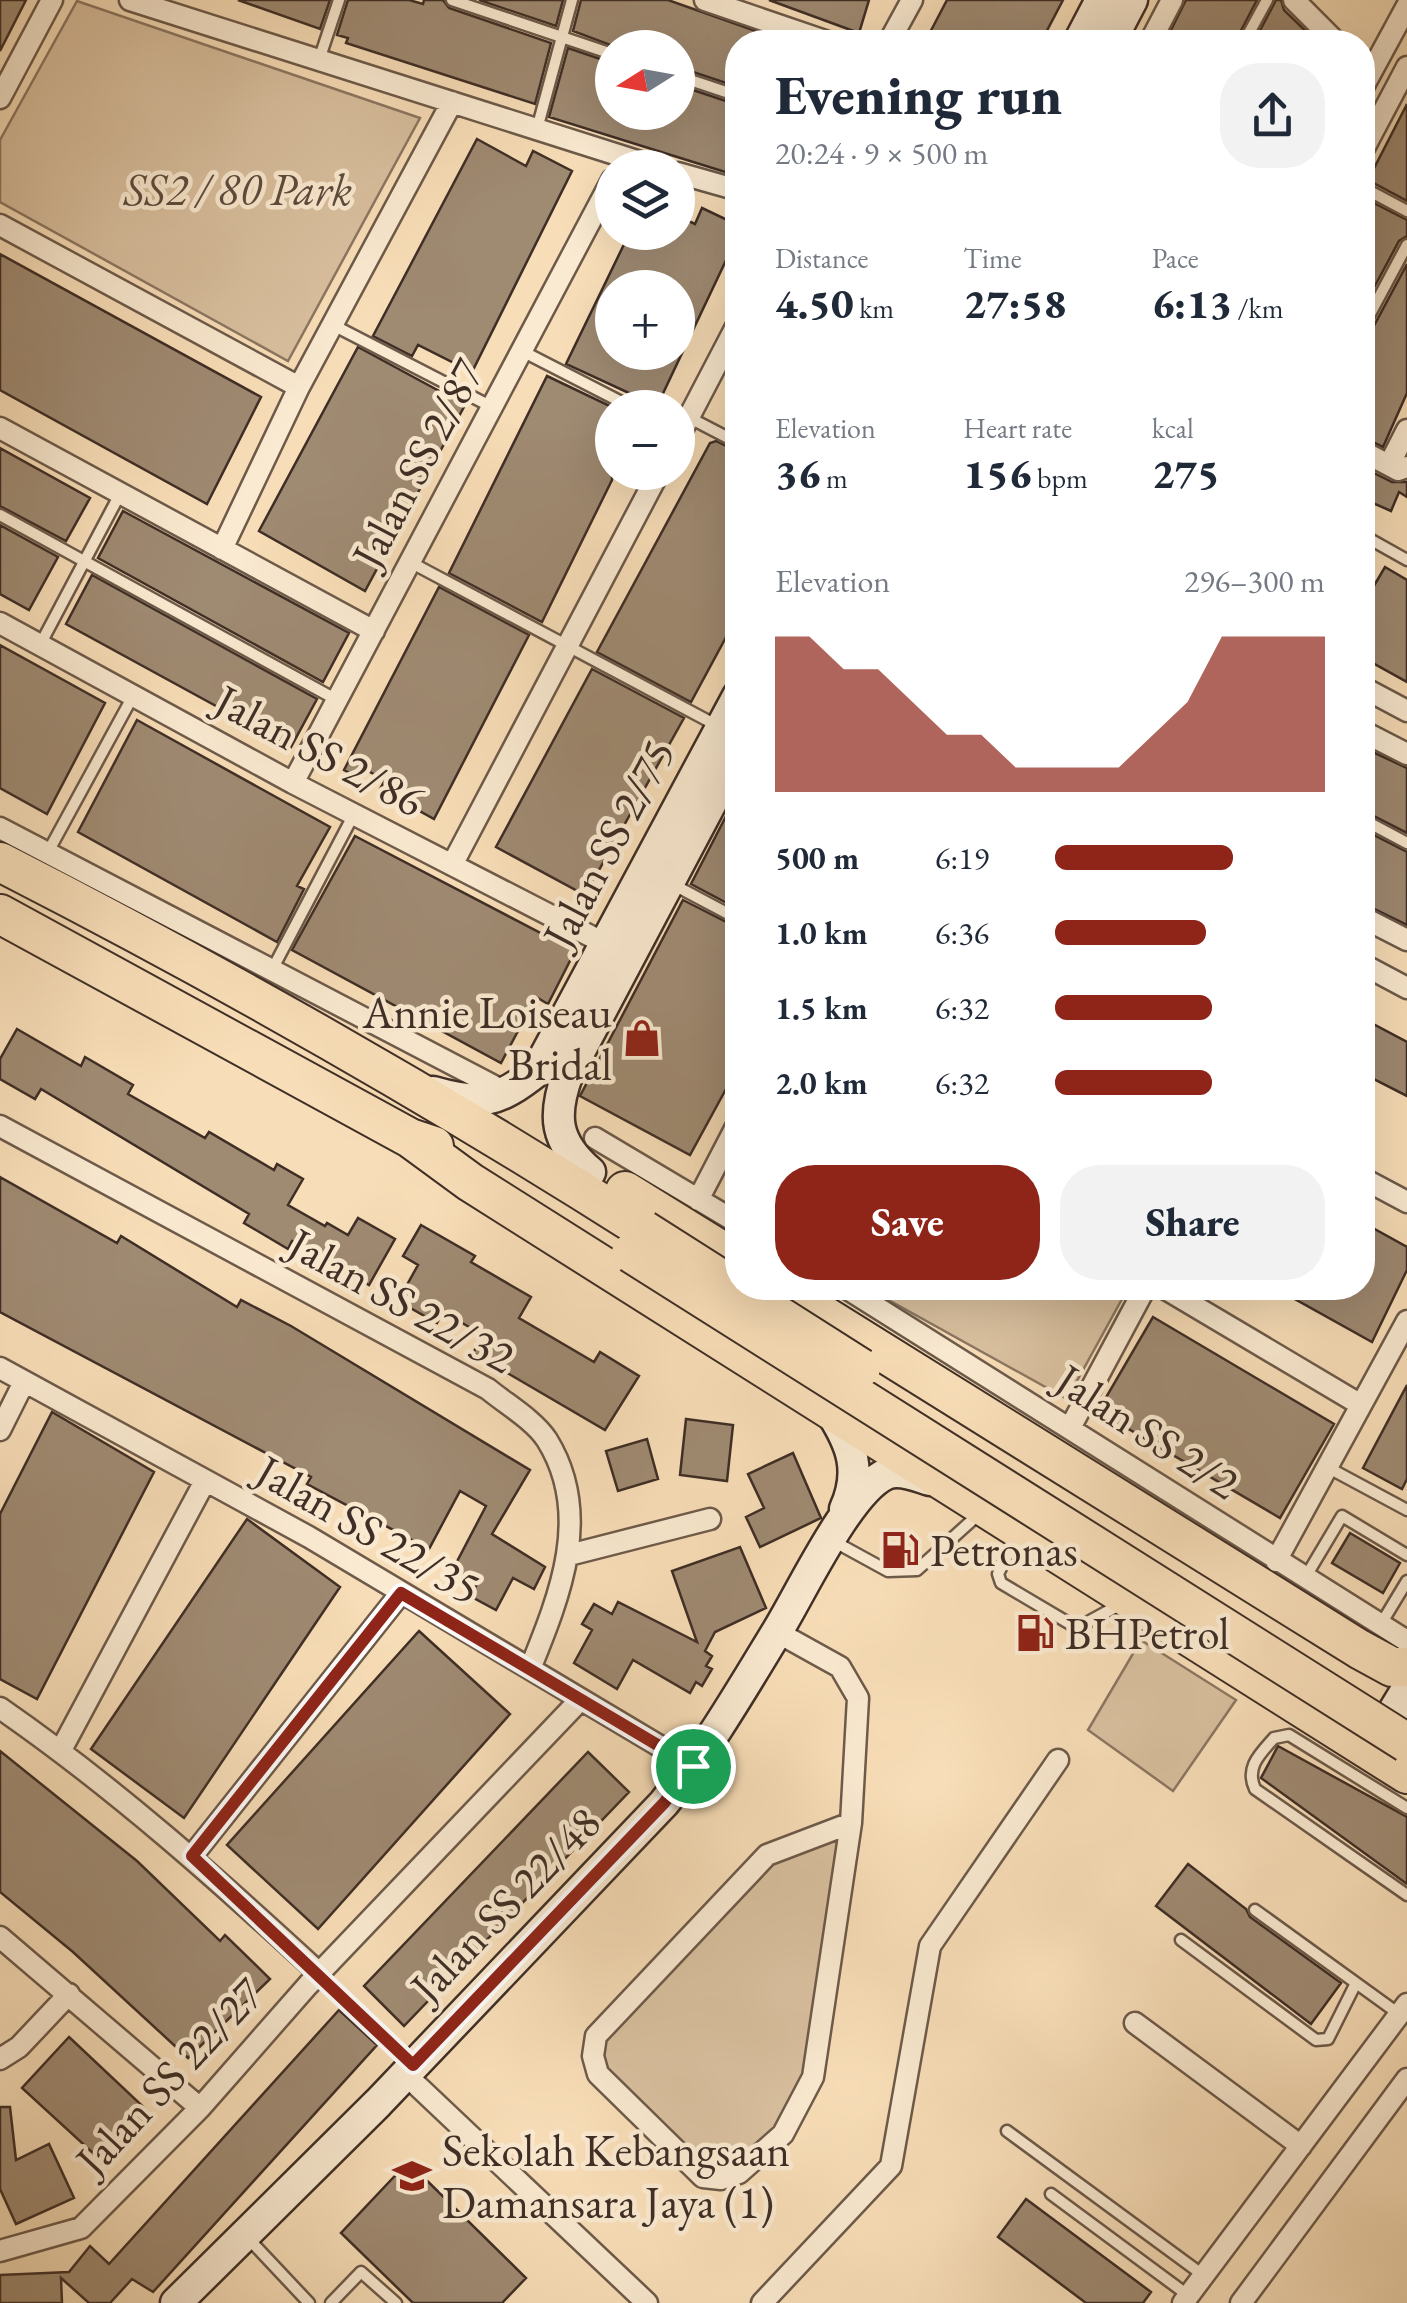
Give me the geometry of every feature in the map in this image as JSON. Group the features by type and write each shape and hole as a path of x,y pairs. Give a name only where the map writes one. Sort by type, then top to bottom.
{"highway":[{"path":"0,862 134,931 498,1137 637,1242 1396,1753"},
{"path":"0,914 410,1138 470,1182 938,1482 1328,1726 1396,1753"},
{"path":"498,1137 593,1155 725,1251"},
{"path":"410,1138 456,1154 637,1242 725,1296"},
{"path":"731,1300 1407,1718"},
{"path":"800,1300 1370,1637 1392,1667 1407,1667"},
{"path":"1328,1726 1356,1712 1370,1694 1370,1637"}],"street":[{"path":"0,98 52,0"},
{"path":"130,0 595,152"},
{"path":"704,0 793,30"},
{"path":"895,30 912,0"},
{"path":"1085,30 1101,0"},
{"path":"1116,30 1132,0"},
{"path":"1156,30 1172,0"},
{"path":"1294,0 1324,30"},
{"path":"1375,61 1407,6"},
{"path":"1375,127 1407,67"},
{"path":"222,549 300,387 452,102"},
{"path":"695,178 725,186"},
{"name":"Jalan SS 2/87","path":"292,783 595,212"},
{"path":"0,225 300,387"},
{"path":"695,403 725,347"},
{"path":"0,428 374,631"},
{"path":"1375,457 1398,467 1407,430"},
{"path":"452,865 650,490"},
{"name":"Jalan SS 2/86","path":"0,623 292,783 604,943"},
{"path":"1375,694 1407,711"},
{"path":"1375,737 1407,754"},
{"name":"Jalan SS 2/75","path":"411,1085 466,1102 510,1092 537,1070 604,943 725,748"},
{"name":"Jalan SS 2/75","path":"593,1155 570,1154 560,1137 558,1102 668,882 725,751"},
{"path":"0,828 494,1086"},
{"path":"1375,924 1407,940"},
{"path":"1375,971 1407,988"},
{"name":"Jalan SS 22/32","path":"0,1126 488,1388 546,1437 566,1482 572,1519 569,1555 530,1669"},
{"path":"698,1200 725,1148"},
{"path":"593,1155 725,1216"},
{"path":"1375,1185 1407,1202"},
{"name":"Jalan SS 2/2","path":"869,1300 1305,1578 1370,1637 1407,1642"},
{"path":"1070,1428 1139,1300"},
{"path":"1184,1300 1361,1406"},
{"path":"1276,1561 1407,1322"},
{"name":"Jalan SS 22/35","path":"0,1368 206,1481 693,1766"},
{"path":"0,1430 24,1382"},
{"path":"830,1410 850,1445 856,1466 855,1484 836,1530"},
{"name":"Jalan SS 22/48","path":"176,2303 409,2070 664,1803 693,1766 836,1530 885,1474 906,1473 938,1482"},
{"path":"60,1750 206,1481"},
{"path":"569,1555 710,1519"},
{"path":"192,1856 401,1593"},
{"path":"777,1632 840,1668 858,1698 851,1823 813,2077 783,2134 739,2173 721,2180 703,2177 598,2074 593,2056 596,2036 766,1855 851,1823"},
{"path":"1396,1753 1407,1689"},
{"name":"Jalan SS 22/27","path":"0,2251 80,2228 200,2108 319,1973 580,1700"},
{"path":"0,1708 60,1750 192,1856 319,1973"},
{"path":"762,2303 891,2166 930,1946 1058,1760"},
{"path":"0,1937 200,2108"},
{"path":"0,2059 69,1994"},
{"path":"1186,2299 1403,2009"},
{"path":"1135,2024 1300,2146"},
{"path":"409,2070 647,2303"},
{"path":"1241,2303 1403,2093"}],"lane":[{"path":"319,60 339,0"},
{"path":"452,0 595,49"},
{"path":"537,130 572,0"},
{"path":"1251,30 1267,0"},
{"path":"695,82 725,92"},
{"path":"1375,194 1407,210"},
{"path":"1375,305 1407,245"},
{"path":"333,325 492,407"},
{"path":"522,351 598,390"},
{"path":"695,433 725,441"},
{"path":"40,645 120,493"},
{"path":"0,515 337,700"},
{"path":"1375,542 1407,560"},
{"path":"410,562 568,646 725,737"},
{"path":"47,853 134,696"},
{"path":"272,968 354,814"},
{"path":"1375,825 1407,842"},
{"path":"668,882 725,913"},
{"path":"1328,1467 1407,1510"},
{"path":"836,1530 888,1571 917,1570 983,1510"},
{"path":"1305,1578 1342,1516 1407,1556"},
{"path":"1019,1533 998,1574 1001,1583 1077,1628 1126,1600"},
{"path":"1370,1637 1407,1581"},
{"path":"1407,1808 1288,1735 1274,1738 1254,1761 1250,1778 1255,1789 1407,1895"},
{"path":"1255,1910 1356,1983 1403,2009"},
{"path":"1180,1940 1316,2040 1328,2039 1356,1983"},
{"path":"319,1973 409,2070"},
{"path":"1007,2131 1204,2275"},
{"path":"1051,2194 1186,2299"},
{"path":"246,2236 310,2303"},
{"path":"331,2303 361,2272 396,2303"}],"green space":[{"name":"SS2 / 80 Park","path":"77,1 420,118 288,361 0,202 0,140"},
{"path":"889,1300 1121,1300 1067,1399"},
{"path":"1141,1640 1236,1700 1173,1791 1088,1730"},
{"path":"849,1827 811,2073 783,2129 743,2167 704,2171 605,2070 601,2034 766,1858"}],"building":[{"path":"0,0 26,0 0,51"},
{"path":"238,0 330,0 320,29"},
{"path":"348,0 409,0 423,4 424,0 443,0 449,8 551,43 535,104 346,43 348,38 337,35"},
{"path":"479,0 563,0 556,26"},
{"path":"581,0 668,0 753,30 725,30 725,83 695,73 695,30 595,30 595,39 573,31"},
{"path":"769,0 869,0 860,30"},
{"path":"947,0 1063,0 1047,30 931,30"},
{"path":"1186,0 1257,0 1241,30 1171,30"},
{"path":"1276,0 1281,0 1284,10 1305,30 1260,30"},
{"path":"568,48 595,57 595,130 695,130 695,91 725,101 725,172 695,163 695,150 655,150 549,117"},
{"path":"1407,104 1407,201 1375,184 1375,166"},
{"path":"477,139 526,166 533,151 572,171 472,372 418,345 412,356 373,336"},
{"path":"1375,204 1407,220 1407,236 1399,241 1375,286"},
{"path":"702,208 725,219 725,262 695,326 695,270 612,270 621,250 695,250 695,224"},
{"path":"0,254 261,397 207,504 0,390"},
{"path":"1407,264 1407,393 1383,447 1375,443 1375,324"},
{"path":"595,304 595,370 674,370 665,390 622,390 566,364"},
{"path":"358,347 465,405 365,591 259,531"},
{"path":"547,376 595,399 595,490 607,490 542,622 449,573"},
{"path":"710,443 725,446 725,639 691,702 597,652 685,490 695,490 695,471"},
{"path":"0,448 90,498 66,541 0,506"},
{"path":"1375,474 1392,482 1407,482 1407,497 1399,492 1391,511 1375,504"},
{"path":"123,511 349,633 323,682 98,558"},
{"path":"0,525 58,557 29,610 0,594"},
{"path":"1385,567 1407,580 1407,682 1375,664 1375,584"},
{"path":"92,575 317,699 291,747 66,624"},
{"path":"439,587 529,635 434,819 380,789 385,780 362,768 357,777 344,770"},
{"path":"0,645 105,703 47,814 0,788"},
{"path":"592,669 684,718 585,895 496,847"},
{"path":"137,720 330,827 297,886 304,889 277,942 78,832"},
{"path":"1375,753 1407,768 1407,833 1375,817"},
{"path":"725,818 725,902 691,884"},
{"path":"355,836 575,951 548,1004 536,997 501,1063 292,950"},
{"path":"1375,836 1407,852 1407,925 1375,909"},
{"path":"683,900 725,921 725,1091 690,1155 580,1096"},
{"path":"1375,1025 1407,1042 1407,1096 1375,1080"},
{"path":"17,1029 81,1066 85,1057 133,1085 128,1094 205,1138 209,1132 274,1170 277,1164 303,1179 288,1205 325,1226 327,1223 348,1235 358,1218 395,1239 369,1285 292,1241 288,1249 244,1223 249,1214 41,1089 35,1099 0,1079 0,1059"},
{"path":"0,1177 117,1243 121,1236 237,1307 241,1300 291,1326 530,1470 492,1534 545,1567 534,1589 513,1578 496,1610 470,1596 476,1586 451,1573 486,1506 460,1491 429,1549 307,1484 311,1477 0,1312"},
{"path":"421,1225 475,1256 471,1262 531,1297 519,1318 594,1362 600,1352 639,1376 605,1430 473,1353 483,1335 443,1312 437,1323 398,1301 418,1265 403,1256"},
{"path":"1375,1229 1407,1247 1407,1270 1372,1342 1297,1300 1375,1300"},
{"path":"1153,1317 1334,1424 1280,1518 1098,1411"},
{"path":"1407,1385 1407,1479 1402,1489 1363,1468"},
{"path":"52,1412 154,1472 37,1699 0,1679 0,1514"},
{"path":"686,1419 733,1425 727,1481 680,1475"},
{"path":"647,1439 658,1479 618,1491 606,1451"},
{"path":"793,1453 821,1518 760,1547 746,1517 764,1508 748,1474"},
{"path":"247,1519 340,1587 184,1818 91,1749"},
{"path":"1350,1533 1400,1563 1383,1593 1332,1563"},
{"path":"740,1547 766,1608 715,1632 705,1651 712,1656 706,1666 712,1669 702,1686 696,1682 690,1693 633,1660 617,1689 574,1663 592,1630 582,1624 594,1604 612,1614 618,1602 697,1642 672,1571"},
{"path":"419,1631 510,1714 318,1929 227,1845"},
{"path":"1278,1746 1407,1817 1407,1884 1261,1778"},
{"path":"0,1751 137,1861 220,1941 225,1935 270,1979 188,2058 73,1952 0,1892"},
{"path":"588,1752 629,1792 404,2026 364,1986"},
{"path":"1188,1864 1246,1909 1250,1917 1341,1983 1311,2024 1156,1906"},
{"path":"339,2010 377,2045 153,2292 132,2279 110,2303 89,2303 61,2278 62,2303 0,2303 0,2275 69,2272 90,2246 109,2264"},
{"path":"69,2037 152,2115 106,2165 22,2088"},
{"path":"0,2107 10,2107 16,2160 49,2144 74,2198 16,2224 0,2189"},
{"path":"408,2162 526,2278 502,2303 413,2303 341,2233"},
{"path":"1026,2199 1151,2292 1143,2303 1086,2303 998,2237"}],"place":[{"name":"Annie Loiseau Bridal","path":"642,1038"},
{"name":"Petronas","path":"900,1550"},
{"name":"BHPetrol","path":"1035,1633"},
{"name":"Sekolah Kebangsaan Damansara Jaya (1)","path":"412,2176"}],"route":[{"path":"401,1593 693,1766 664,1803 413,2065 192,1856 401,1593"}]}
